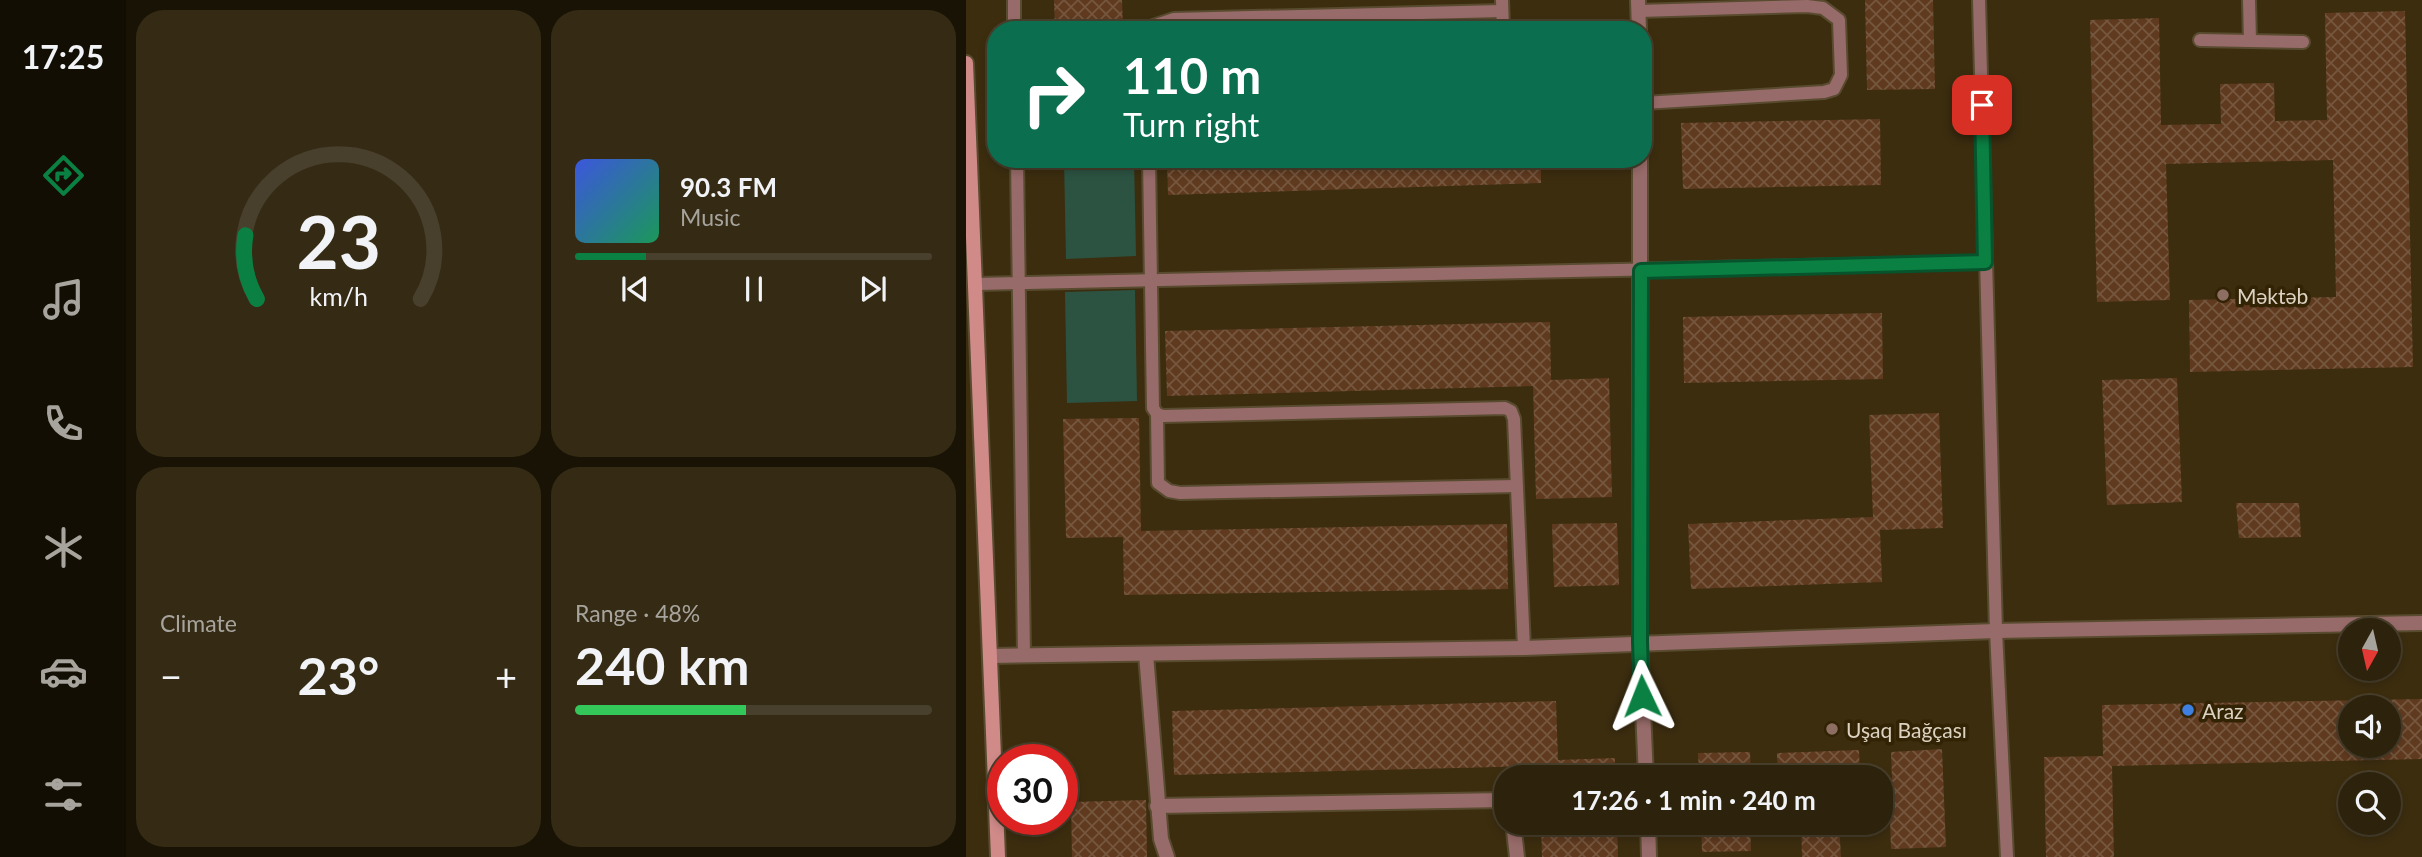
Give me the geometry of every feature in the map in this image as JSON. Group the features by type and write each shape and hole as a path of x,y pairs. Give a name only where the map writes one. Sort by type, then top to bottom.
{"street":[{"path":"966,63 998,857"},
{"path":"1640,168 1640,642 1645,765"},
{"path":"990,656 1524,648 1996,631 2422,623"},
{"path":"1146,654 1157,806 1161,839 1167,857"},
{"path":"1157,806 1494,800"},
{"path":"1514,835 1517,857"},
{"path":"1648,835 1649,857"}],"lane":[{"path":"1014,0 1014,21"},
{"path":"1979,0 1996,631 2007,857"},
{"path":"2249,0 2250,41"},
{"path":"1168,21 1502,6"},
{"path":"1638,6 1807,6 1823,8 1839,20 1842,75 1834,89 1824,92 1652,102"},
{"path":"2200,40 2303,42"},
{"path":"1017,168 1024,655"},
{"path":"1149,168 1153,408 1157,414 1158,483 1169,491 1194,493 1516,486"},
{"path":"977,284 1985,262"},
{"path":"1157,414 1163,416 1505,408 1511,411 1514,419 1524,648"}],"green space":[{"path":"1064,168 1134,168 1136,256 1066,259"},
{"path":"1135,290 1137,401 1067,403 1065,292"}],"building":[{"path":"1054,0 1122,0 1123,21 1055,21"},
{"path":"1865,0 1933,0 1935,89 1867,90"},
{"path":"2405,11 2413,367 2190,372 2189,300 2336,297 2333,160 2166,164 2170,300 2097,302 2090,20 2159,18 2161,125 2221,124 2220,84 2274,83 2275,121 2327,120 2325,13"},
{"path":"1880,119 1881,185 1683,189 1681,123"},
{"path":"1167,168 1541,168 1541,183 1168,195"},
{"path":"1882,313 1883,379 1684,383 1683,317"},
{"path":"1550,322 1551,380 1609,378 1612,497 1536,499 1533,386 1167,396 1165,331"},
{"path":"2177,378 2182,502 2107,505 2102,380"},
{"path":"1939,413 1943,528 1880,530 1882,582 1691,589 1688,524 1873,517 1869,415"},
{"path":"1139,418 1141,531 1507,524 1508,589 1124,595 1123,537 1066,538 1063,419"},
{"path":"2236,503 2299,503 2301,537 2239,538"},
{"path":"1617,523 1619,585 1554,587 1552,524"},
{"path":"2401,699 2422,699 2422,759 2112,766 2114,857 2046,857 2044,757 2103,756 2102,705 2338,701 2338,758 2401,758"},
{"path":"1556,701 1558,760 1615,758 1615,765 1494,765 1494,767 1174,775 1172,711"},
{"path":"1942,749 1946,847 1891,849 1891,752"},
{"path":"1859,750 1860,765 1778,765 1777,753"},
{"path":"1750,752 1751,765 1698,765 1698,753"},
{"path":"1146,800 1147,857 1072,857 1072,835 1078,835 1078,802"},
{"path":"1541,835 1617,835 1618,857 1542,857"},
{"path":"1701,835 1750,835 1751,851 1702,852"},
{"path":"1801,835 1840,835 1841,857 1802,857"}],"place":[{"name":"Məktəb","path":"2223,295"},
{"name":"Araz","path":"2188,710"},
{"name":"Uşaq Bağçası","path":"1832,729"}],"route":[{"path":"1642,696 1641,271 1985,262 1982,105"}]}
